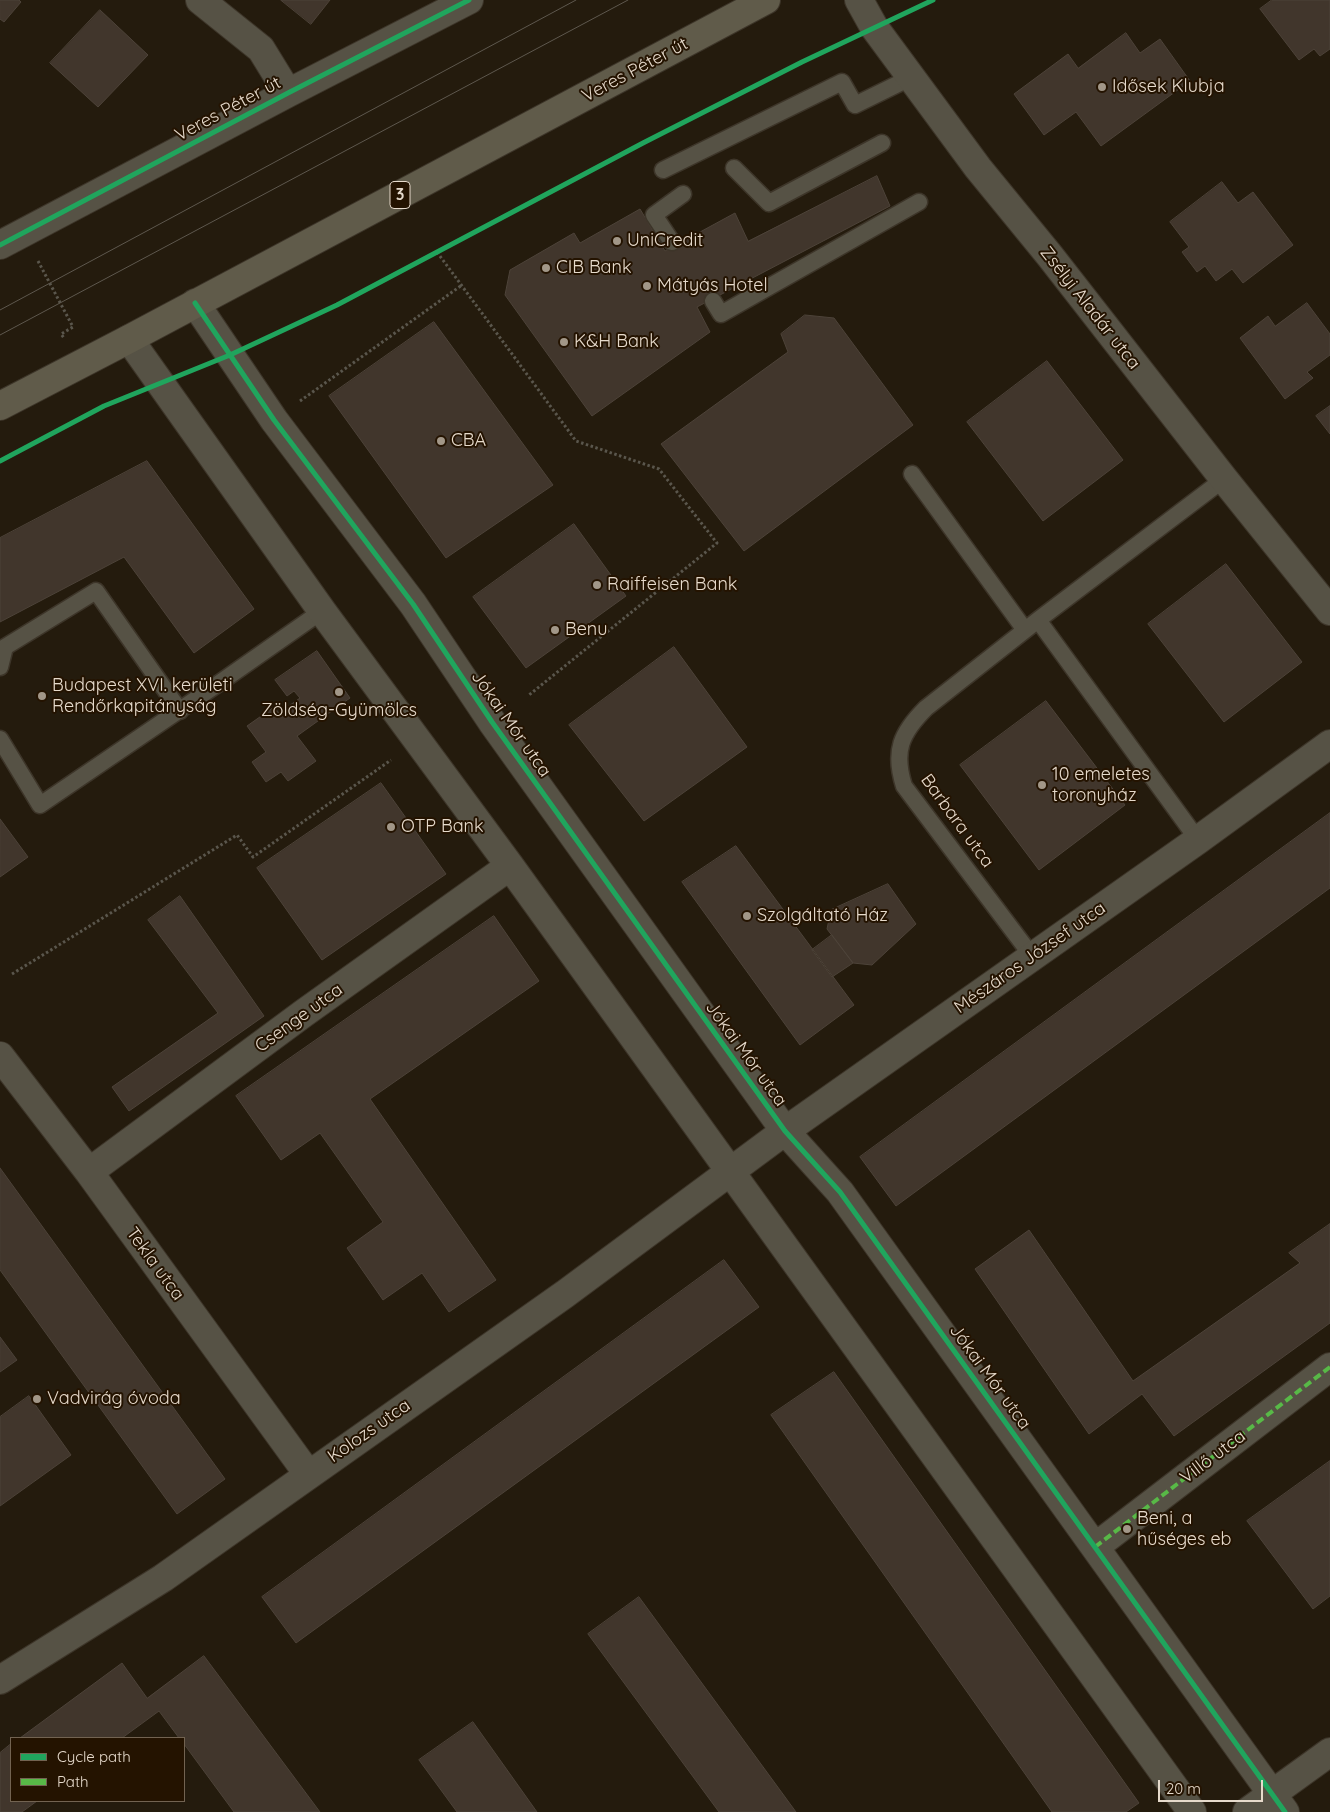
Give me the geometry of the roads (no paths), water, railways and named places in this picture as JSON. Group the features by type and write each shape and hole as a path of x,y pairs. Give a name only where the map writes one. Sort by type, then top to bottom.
{"main road":[{"name":"Veres Péter út","path":"0,406 766,0"}],"street":[{"path":"200,0 261,49 288,93"},
{"name":"Veres Péter út","path":"0,245 469,0"},
{"name":"Zsélyi Aladár utca","path":"858,0 874,27 910,78 978,168 1050,256 1330,611"},
{"name":"Jókai Mór utca","path":"195,303 274,420 413,604 492,722 785,1131 840,1192 1279,1804"},
{"path":"129,339 322,611 510,866 1192,1812"},
{"name":"Mészáros József utca","path":"730,1172 1330,744"},
{"name":"Csenge utca","path":"89,1172 320,1002 510,866"},
{"name":"Tekla utca","path":"0,1056 89,1172 308,1474"},
{"name":"Kolozs utca","path":"0,1680 163,1578 565,1294 730,1172"},
{"name":"Villő utca","path":"1095,1547 1330,1368"},
{"path":"1247,1812 1279,1804 1330,1752"}],"lane":[{"path":"663,170 842,82 855,105 910,78"},
{"path":"734,168 770,203 882,143"},
{"path":"672,242 654,215 682,194"},
{"path":"713,301 721,314 919,202"},
{"path":"912,474 1032,625 1198,840"},
{"name":"Barbara utca","path":"1032,956 904,786 898,755 904,736 912,722 926,708 1224,479"},
{"path":"0,667 5,647 96,591 180,710"},
{"path":"0,739 40,805 322,611"}],"tram line":[{"path":"0,310 576,0"},
{"path":"0,335 628,0"}],"place":[{"name":"Idősek Klubja","path":"1102,87"},
{"name":"UniCredit","path":"617,241"},
{"name":"CIB Bank","path":"546,268"},
{"name":"Mátyás Hotel","path":"647,286"},
{"name":"K&H Bank","path":"564,342"},
{"name":"CBA","path":"441,441"},
{"name":"Raiffeisen Bank","path":"597,585"},
{"name":"Benu","path":"555,630"},
{"name":"Zöldség-Gyümölcs","path":"339,692"},
{"name":"Budapest XVI. kerületi Rendőrkapitányság","path":"42,696"},
{"name":"10 emeletes toronyház","path":"1042,785"},
{"name":"OTP Bank","path":"391,827"},
{"name":"Szolgáltató Ház","path":"747,916"},
{"name":"Vadvirág óvoda","path":"37,1399"},
{"name":"Beni, a hűséges eb","path":"1127,1529"}]}
